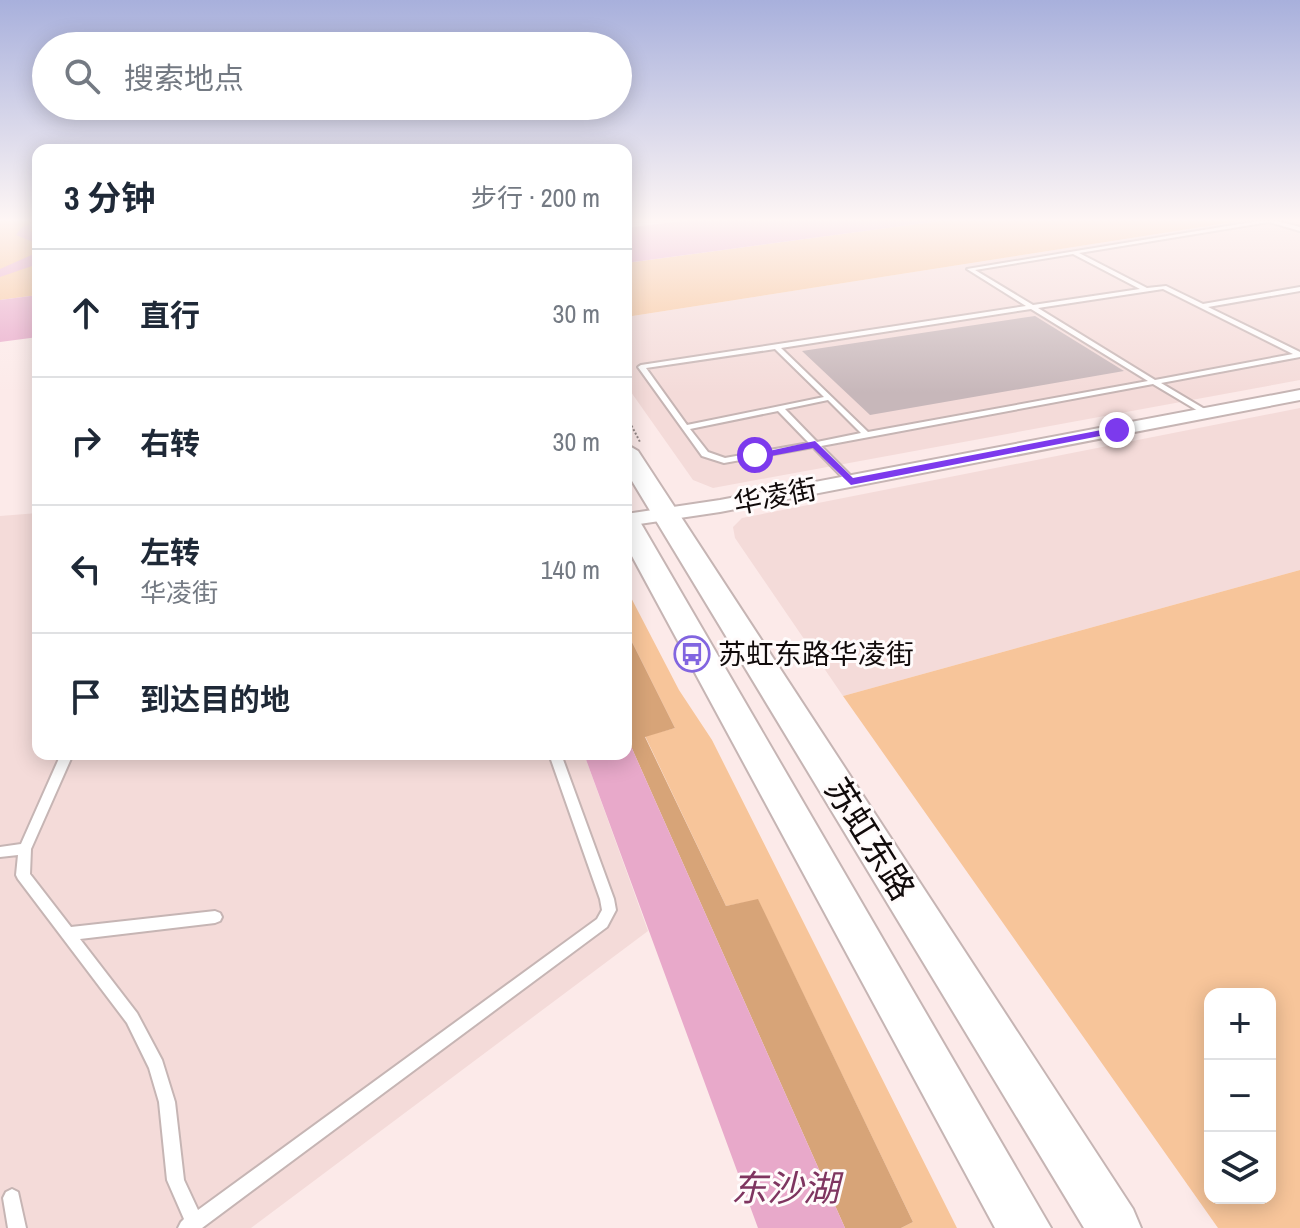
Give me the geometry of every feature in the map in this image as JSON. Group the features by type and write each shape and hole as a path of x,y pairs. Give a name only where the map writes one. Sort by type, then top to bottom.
{"main road":[{"name":"苏虹东路","path":"632,492 636,519 1024,1228"},
{"name":"苏虹东路","path":"636,519 1114,1228"}],"street":[{"name":"华凌街","path":"636,519 1300,395"}],"lane":[{"path":"985,278 1205,413"},
{"path":"1126,278 1147,289"},
{"path":"1164,287 1300,355 716,460 705,454 641,367 1164,287"},
{"path":"1202,306 1300,289"},
{"path":"776,346 867,435"},
{"path":"687,427 829,398"},
{"path":"781,410 851,481"},
{"path":"64,760 25,849 21,863 23,875 132,1018 156,1066 167,1102 176,1180 191,1225 602,923 609,910 607,899 557,760"},
{"path":"0,852 25,849"},
{"path":"68,934 215,917"},
{"path":"12,1198 17,1228"}],"shaded area":[{"path":"0,278 32,278 32,296 0,300"},
{"path":"632,278 873,278 632,316"},
{"path":"873,278 1300,278 1300,380 713,488 693,480 632,394 632,316"},
{"path":"1300,408 1300,570 843,696 735,538 733,527 742,518"},
{"path":"32,513 32,760 586,760 648,931 251,1228 0,1228 0,516"},
{"path":"1300,570 1300,1228 1218,1228 843,696"},
{"path":"632,600 679,690 712,740 957,1228 901,1228 913,1222 758,900 726,906 645,736 675,728 632,642"},
{"path":"632,642 675,728 645,737 726,906 758,899 913,1222 901,1228 845,1228 632,749"}],"water":[{"path":"32,296 32,338 0,342 0,300"},
{"name":"东沙湖","path":"632,749 845,1228 758,1228 586,760 632,760"}],"building":[{"path":"1035,316 1124,371 870,415 802,351"}],"place":[{"name":"苏虹东路华凌街","path":"692,654"}],"route":[{"path":"755,455 815,444 851,481 1117,430"}]}
